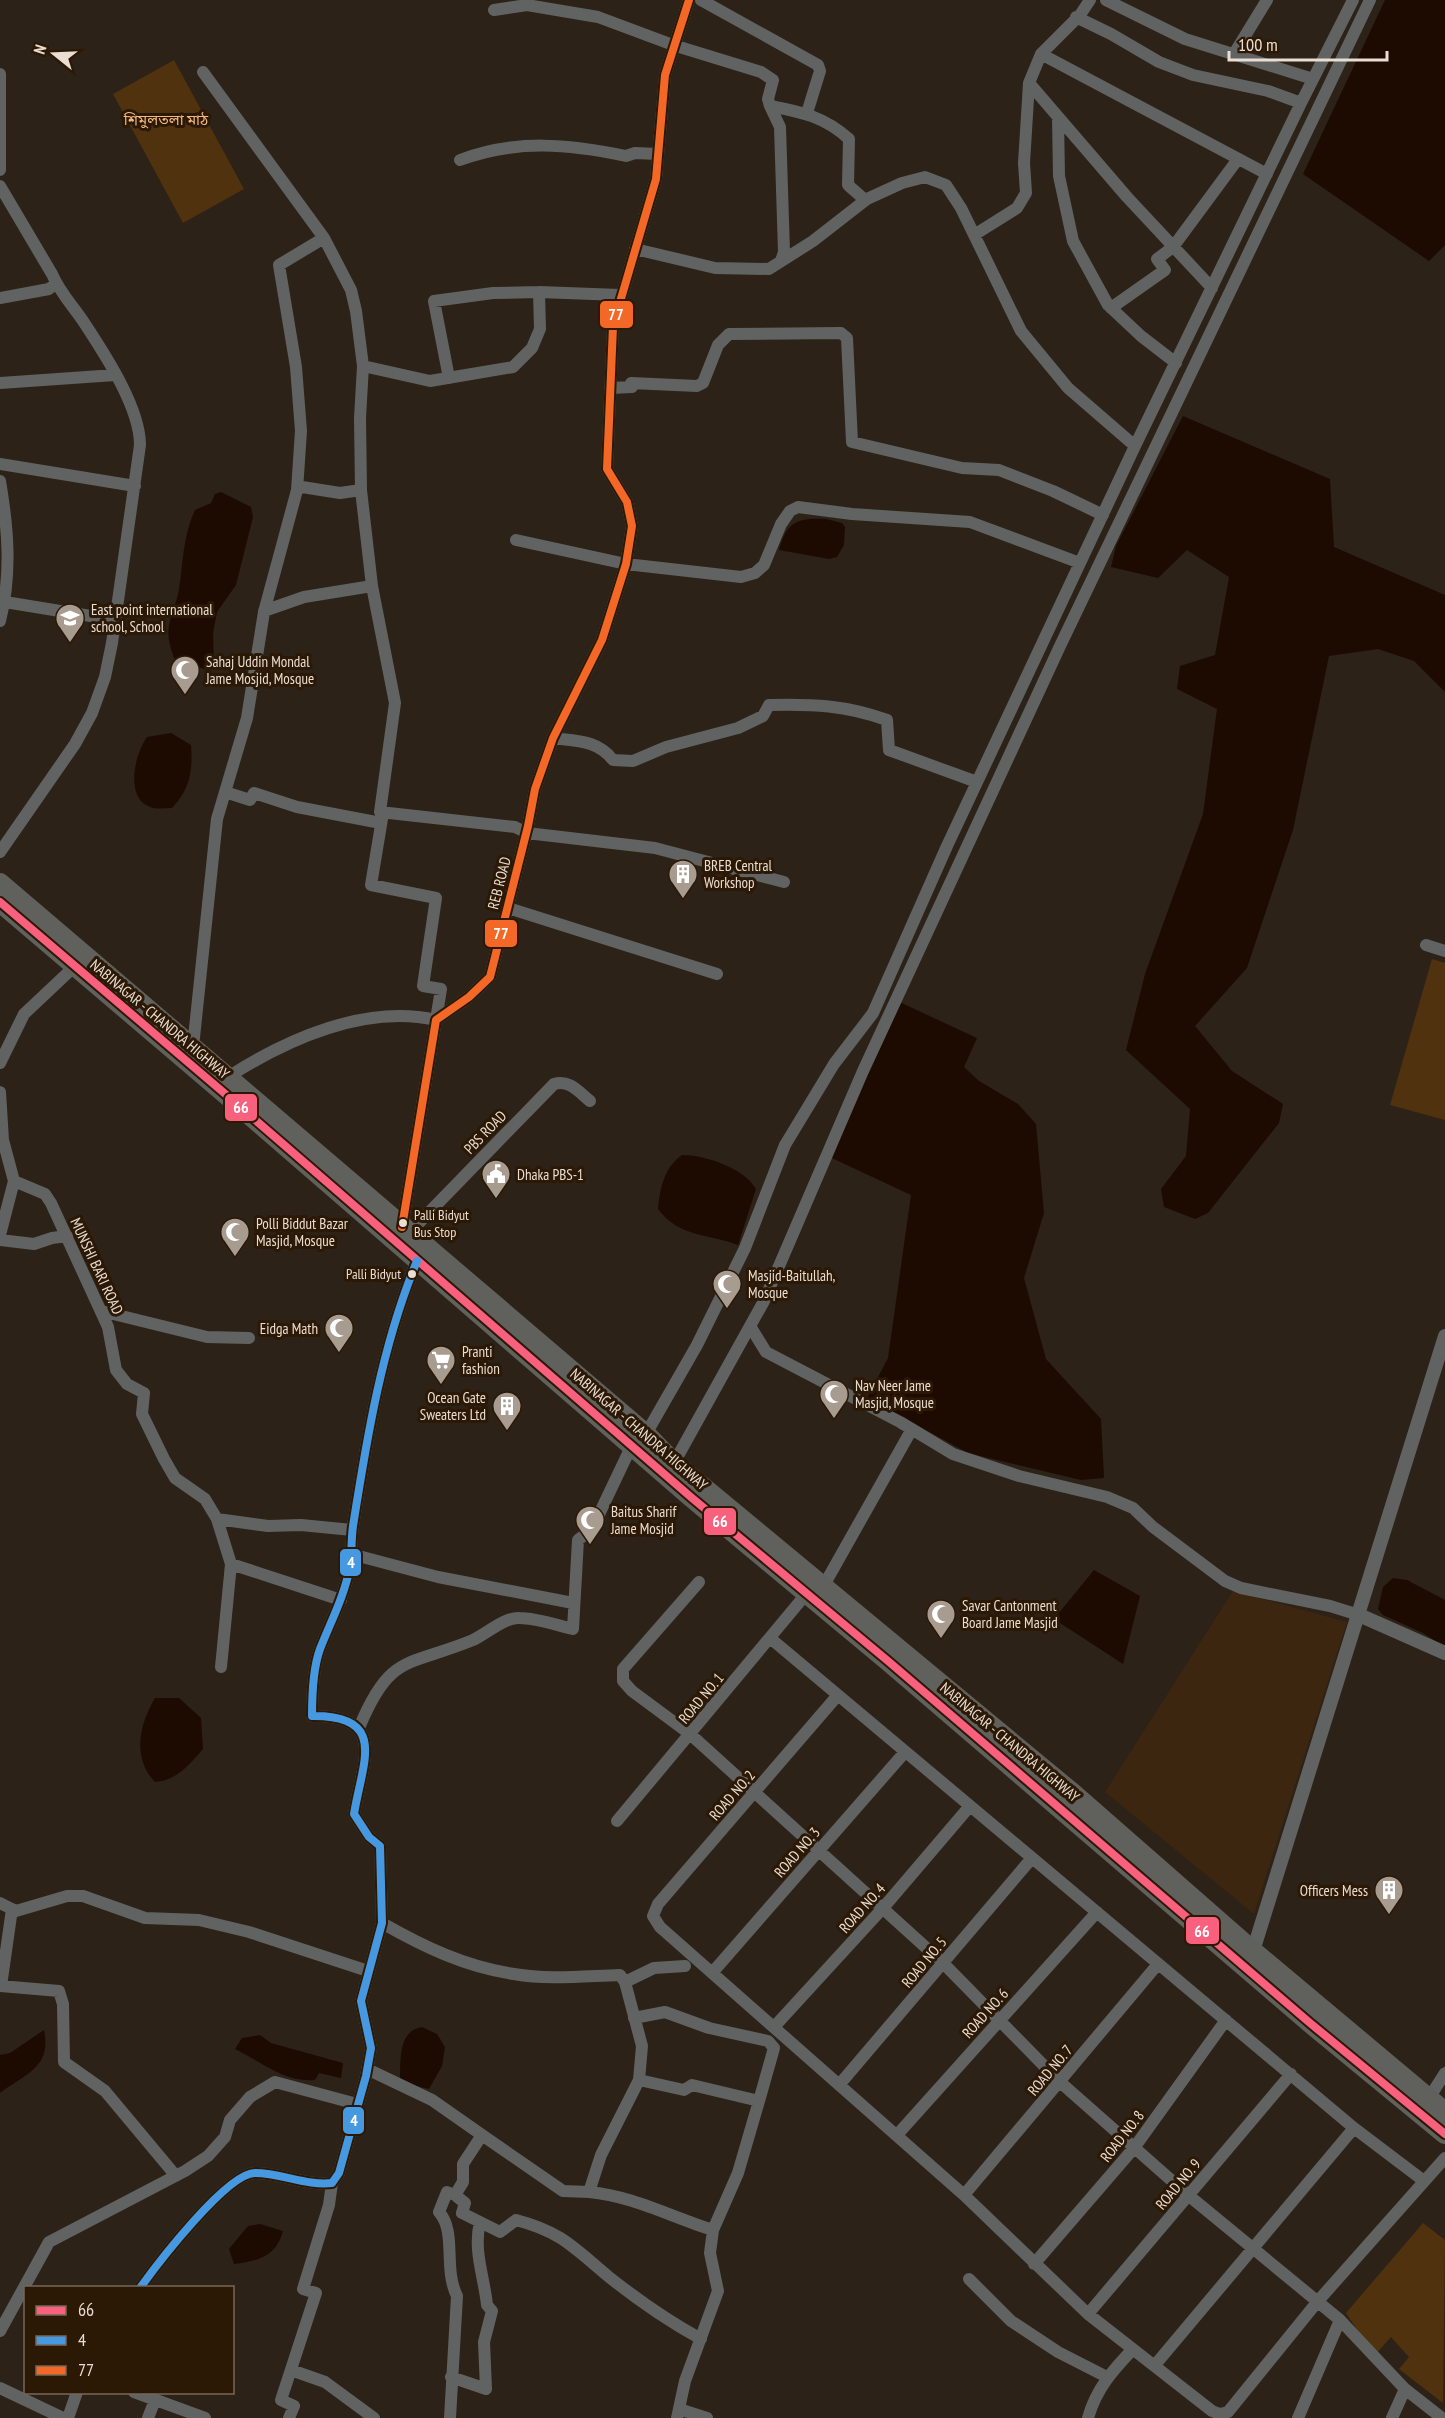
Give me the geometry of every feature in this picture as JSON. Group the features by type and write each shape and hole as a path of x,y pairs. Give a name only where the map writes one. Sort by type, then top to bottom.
{"highway":[{"name":"NABINAGAR - CHANDRA HIGHWAY","path":"0,883 405,1230 639,1439 1310,2023 1445,2134"},
{"name":"NABINAGAR - CHANDRA HIGHWAY","path":"0,902 417,1261 639,1439 674,1463 815,1590 1082,1802 1253,1951 1445,2112"}],"street":[{"name":"REB ROAD","path":"436,1020 469,997 490,977 527,832 535,789 553,738 602,640 626,564 632,526 627,502 607,470 613,326 620,295 656,179 665,75 688,0"},
{"path":"701,0 818,65 820,71 807,113"},
{"path":"974,235 1017,208 1026,193 1024,162 1029,83 1041,54 1090,0"},
{"path":"1106,0 1176,35 1313,79"},
{"path":"1234,54 1267,0"},
{"path":"359,1728 370,1701 384,1680 397,1667 474,1640 516,1617 573,1629 578,1540 592,1529 639,1439 697,1346 745,1248 785,1145 834,1064 873,1013 977,782 1135,446 1353,0"},
{"path":"674,1463 764,1301 863,1071 1060,646 1370,0"},
{"path":"494,10 527,5 598,17 673,45 761,72 773,80 768,99 780,127 784,252 781,261"},
{"path":"1076,17 1111,33 1159,62 1185,72 1268,91 1301,103"},
{"path":"1041,54 1267,174"},
{"path":"203,72 324,238 351,290 362,344 360,418 362,490 372,586 396,703 371,885 436,898 423,986 441,989 405,1230"},
{"path":"0,74 0,170"},
{"path":"1029,83 1212,288"},
{"path":"771,106 807,113 832,124 849,139 849,185 865,200"},
{"path":"1058,118 1059,176 1073,241 1111,308 1176,363"},
{"path":"460,160 481,152 534,144 626,156 635,153 658,154"},
{"path":"1111,308 1165,270 1157,259 1173,247 1238,159"},
{"path":"635,249 715,268 769,269 813,241 865,200 902,183 925,177 946,185 961,208 1021,331 1068,388 1135,446"},
{"path":"0,186 52,274 55,284 85,324 115,375 131,404 140,428 135,486 105,677 92,713 75,744 0,852"},
{"path":"193,1047 218,819 248,718 264,610 297,490 301,431 296,367 279,265 324,238"},
{"path":"0,298 49,289 55,284"},
{"path":"363,366 430,381 513,367 532,348 540,328 539,291"},
{"path":"449,378 434,301 493,293 539,291 620,295"},
{"path":"610,388 632,387 631,383 697,386 703,383 718,345 729,334 841,333 847,338 852,442 962,468 999,470 1053,491 1102,516"},
{"path":"0,383 115,375"},
{"path":"0,464 135,486"},
{"path":"0,481 6,515 9,560 5,602 0,621"},
{"path":"297,490 302,487 340,493 362,490"},
{"path":"516,540 626,564 741,577 755,573 764,565 781,524 790,512 798,507 852,514 970,522 1080,563"},
{"path":"264,610 304,597 372,586"},
{"path":"5,602 115,620"},
{"path":"553,738 592,743 605,748 613,760 633,761 666,747 738,728 763,716 769,705 818,704 854,708 887,720 889,750 977,782"},
{"path":"225,792 250,800 254,793 297,807 382,818 515,827 527,832 655,848 784,882"},
{"path":"508,908 717,974"},
{"path":"1426,945 1445,951"},
{"path":"0,1063 24,1014 75,966"},
{"path":"228,1077 257,1058 354,1022 380,1016 422,1017 436,1020"},
{"name":"PBS ROAD","path":"405,1230 554,1083 561,1081 570,1084 590,1101"},
{"path":"0,1092 3,1140 14,1181 0,1235"},
{"name":"MUNSHI BARI ROAD","path":"14,1181 45,1194 108,1326 116,1370 127,1384 144,1393 142,1414 175,1478 205,1499 217,1518"},
{"path":"0,1240 34,1244 67,1236"},
{"path":"289,2418 294,2406 281,2400 316,2294 303,2289 329,2205 332,2183 339,2173 367,2069 370,2034 363,2022 361,2001 382,1923 380,1846 369,1837 354,1814 367,1751 362,1731 352,1723 312,1716 319,1651 341,1600 351,1554 352,1530 377,1391 401,1299 417,1261"},
{"path":"101,1311 207,1337 249,1338"},
{"path":"750,1326 766,1352 912,1429 954,1454 1019,1476 1107,1497 1133,1508 1153,1527 1225,1581 1241,1588 1330,1606 1359,1615 1445,1653"},
{"path":"1253,1951 1445,1336"},
{"name":"ROAD NO. 1","path":"617,1821 770,1638 815,1590 912,1429"},
{"path":"221,1667 231,1564 217,1518 268,1527 301,1525 352,1530"},
{"path":"351,1554 438,1577 573,1603"},
{"path":"231,1564 341,1600"},
{"path":"699,1582 623,1670 623,1681 632,1691 690,1734 943,1963 1060,2082 1188,2195 1340,2320 1406,2389 1442,2418"},
{"path":"770,1638 1354,2128 1424,2181"},
{"name":"ROAD NO. 2","path":"712,1973 660,1927 653,1916 658,1904 838,1695"},
{"name":"ROAD NO. 3","path":"712,1973 905,1752"},
{"name":"ROAD NO. 4","path":"774,2027 882,1908 970,1806"},
{"name":"ROAD NO. 5","path":"839,2085 1032,1858"},
{"path":"177,2176 105,2091 64,2062 63,2004 59,1990 1,1986 6,1906 16,1911 67,1896 83,1896 145,1918 199,1920 249,1932 368,1971"},
{"name":"ROAD NO. 6","path":"897,2134 1097,1912"},
{"path":"382,1923 424,1947 472,1965 516,1975 620,1975 625,1982 642,2046 639,2079 601,2155 589,2192"},
{"name":"ROAD NO. 7","path":"964,2195 1158,1964"},
{"path":"625,1982 654,1968 685,1966"},
{"path":"712,1973 897,2134 1088,2314 1220,2414 1228,2412 1318,2301 1445,2158"},
{"path":"634,2018 665,2012 709,2028 768,2041 774,2048 738,2173 713,2230 710,2253 718,2291 685,2381 678,2413 706,2418"},
{"name":"ROAD NO. 8","path":"1034,2264 1134,2148 1226,2020"},
{"path":"367,2069 432,2100 563,2191 610,2194 647,2205 713,2230"},
{"path":"1430,2098 1445,2073"},
{"name":"ROAD NO. 9","path":"1088,2314 1291,2074"},
{"path":"639,2079 684,2090 692,2085 759,2101"},
{"path":"25,2286 49,2242 177,2176 208,2156 225,2137 230,2120 250,2097 275,2082 357,2104"},
{"path":"1155,2365 1354,2128"},
{"path":"455,2195 463,2182 463,2164 483,2135"},
{"path":"142,2286 188,2228 233,2182 252,2173 275,2174 321,2184 332,2183"},
{"path":"450,2418 457,2296 450,2282 448,2222 439,2212 447,2192 465,2203 462,2213 500,2232 516,2220 543,2227 570,2242 607,2275 671,2323 701,2339"},
{"path":"451,2377 486,2389 484,2342 492,2311 487,2305 477,2257 480,2222"},
{"path":"969,2279 1011,2320 1058,2352 1107,2378"},
{"path":"0,2331 24,2287"},
{"path":"1298,2418 1340,2320"},
{"path":"1088,2418 1092,2404 1107,2378 1133,2349"},
{"path":"291,2370 325,2382 374,2418"},
{"path":"0,2388 63,2418"},
{"path":"1392,2418 1406,2389"},
{"path":"68,2418 76,2394"},
{"path":"139,2394 203,2418"},
{"path":"148,2418 155,2400"}],"shaded area":[{"path":"1385,0 1445,0 1445,245 1429,261 1303,174"},
{"path":"1183,416 1330,479 1334,547 1445,595 1445,692 1414,661 1378,649 1329,656 1293,830 1247,968 1195,1026 1232,1071 1283,1104 1279,1123 1208,1213 1195,1219 1164,1207 1161,1189 1186,1156 1190,1109 1126,1050 1145,974 1203,814 1217,709 1177,689 1180,666 1215,655 1229,577 1187,550 1158,578 1111,567 1116,546"},
{"path":"221,492 251,507 253,517 236,585 217,612 213,633 214,664 204,669 174,658 168,630 178,594 191,520 195,510 211,503 215,494"},
{"path":"807,519 826,519 842,523 845,527 844,545 837,557 829,559 779,550 786,533 794,524"},
{"path":"171,733 191,745 189,779 183,794 172,808 154,808 141,801 136,793 134,774 136,763 147,737"},
{"path":"893,999 977,1038 964,1067 979,1081 1018,1104 1036,1124 1044,1213 1024,1278 1046,1359 1101,1419 1104,1478 1081,1480 968,1453 867,1398 888,1358 911,1195 821,1153"},
{"path":"682,1155 702,1157 723,1164 743,1175 756,1189 738,1245 685,1230 666,1218 658,1209 667,1172"},
{"path":"1094,1570 1140,1596 1123,1664 1054,1619"},
{"path":"1393,1578 1407,1580 1445,1600 1445,1647 1423,1633 1383,1615 1378,1609 1383,1587"},
{"path":"1233,1591 1347,1622 1254,1914 1105,1792"},
{"path":"155,1698 179,1698 201,1718 203,1749 188,1766 176,1775 170,1779 155,1782 143,1763 140,1741 145,1719"},
{"path":"422,2027 437,2034 445,2047 442,2066 429,2089 408,2084 400,2078 402,2047 405,2040 414,2030"},
{"path":"44,2030 44,2053 40,2062 27,2075 0,2093 0,2055 10,2053"},
{"path":"260,2035 271,2043 343,2063 341,2078 319,2073 315,2080 293,2078 235,2049 242,2038"},
{"path":"260,2224 283,2231 276,2247 258,2259 234,2264 229,2249 248,2226"}],"green space":[{"name":"শিমুলতলা মাঠ","path":"174,60 244,189 183,223 113,94"},
{"path":"1432,959 1445,963 1445,1120 1390,1105"},
{"path":"1423,2223 1445,2240 1443,2403 1399,2369 1409,2357 1391,2337 1374,2356 1346,2313"}],"transit line":[{"name":"77","path":"402,1227 436,1020 469,997 490,977 528,826 535,789 553,738 602,640 626,564 632,526 627,502 607,469 613,326 656,179 665,75 689,0"},
{"name":"66","path":"0,902 692,1498 888,1661 1310,2023 1445,2134"},
{"name":"4","path":"142,2286 194,2221 228,2187 243,2177 255,2173 313,2183 332,2183 339,2173 366,2076 371,2048 361,2001 382,1923 380,1846 369,1837 354,1814 365,1760 365,1745 361,1733 352,1724 336,1718 312,1716 314,1673 320,1649 341,1599 350,1567 353,1526 377,1392 394,1325 417,1261"}],"place":[{"name":"East point international school, School","path":"70,644"},
{"name":"Sahaj Uddin Mondal Jame Mosjid, Mosque","path":"185,696"},
{"name":"BREB Central Workshop","path":"683,900"},
{"name":"Dhaka PBS-1","path":"496,1200"},
{"name":"Palli Bidyut Bus Stop","path":"403,1223"},
{"name":"Polli Biddut Bazar Masjid, Mosque","path":"235,1258"},
{"name":"Palli Bidyut","path":"412,1274"},
{"name":"Masjid-Baitullah, Mosque","path":"727,1310"},
{"name":"Eidga Math","path":"339,1354"},
{"name":"Pranti fashion","path":"441,1386"},
{"name":"Nav Neer Jame Masjid, Mosque","path":"834,1420"},
{"name":"Ocean Gate Sweaters Ltd","path":"507,1432"},
{"name":"Baitus Sharif Jame Mosjid","path":"590,1546"},
{"name":"Savar Cantonment Board Jame Masjid","path":"941,1640"},
{"name":"Officers Mess","path":"1389,1916"}]}
